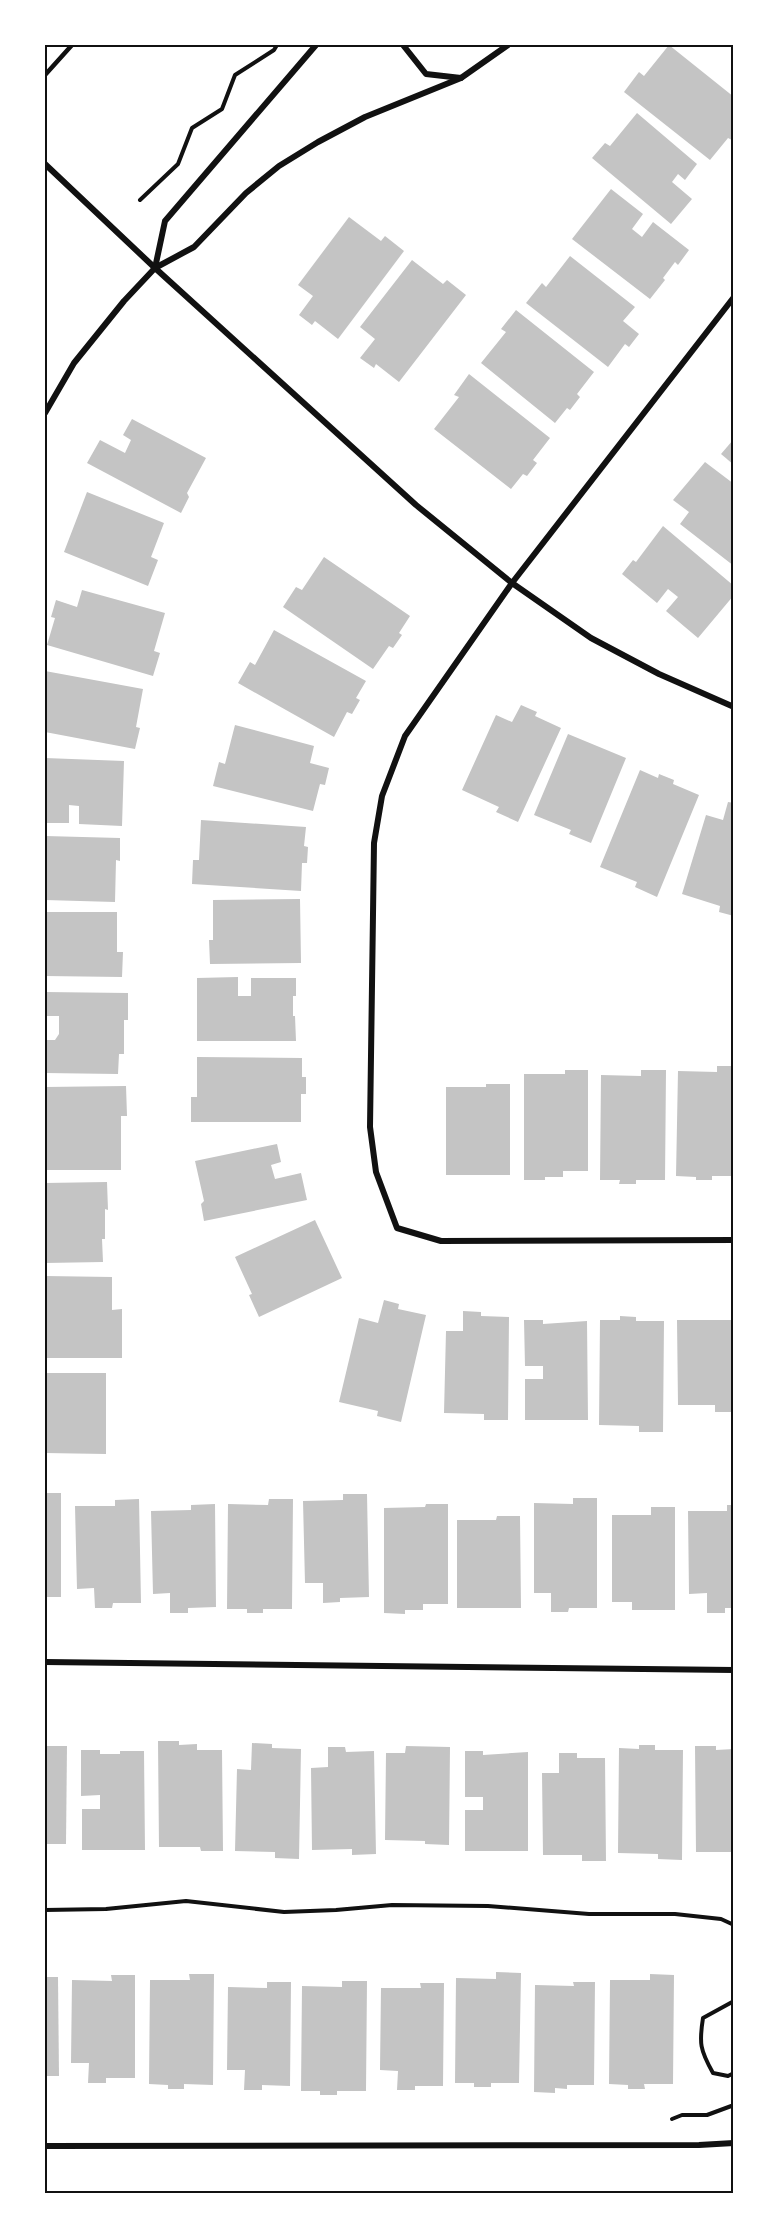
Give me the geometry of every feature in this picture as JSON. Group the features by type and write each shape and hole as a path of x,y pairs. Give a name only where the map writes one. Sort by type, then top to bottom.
{"street":[{"path":"154,268 165,221 316,45"},
{"path":"403,45 426,74 461,78"},
{"path":"45,414 74,363 154,268 194,247 246,194 279,166 366,117 461,78 508,45"},
{"path":"45,164 154,268 416,505 512,583 591,638 659,674 734,707"},
{"path":"734,297 512,583 405,736 382,796 374,843 370,1127 376,1172 397,1228 441,1241 734,1240"},
{"path":"45,1662 734,1670"},
{"path":"45,2146 699,2145 734,2143"}],"lane":[{"path":"45,75 72,45"}],"path":[{"path":"140,200 178,164 192,128 222,109 235,75 274,50 277,45"},
{"path":"45,1910 106,1909 186,1901 284,1912 392,1905 488,1906 589,1914 675,1914 721,1919 734,1924"},
{"path":"734,2001 703,2018 700,2035 702,2053 713,2073 728,2076 734,2073"},
{"path":"672,2119 682,2115 707,2115 734,2105"}],"building":[{"path":"669,45 734,97 734,137 732,140 728,138 710,160 624,92 639,72 644,76"},
{"path":"637,113 697,164 685,180 678,174 672,182 692,199 671,224 592,158 605,143 610,146"},
{"path":"611,189 643,214 632,229 642,237 653,222 689,250 678,265 675,262 650,299 572,239"},
{"path":"349,217 381,241 385,236 404,251 338,339 315,321 312,325 299,315 313,296 298,285"},
{"path":"570,256 635,307 623,321 639,334 629,347 625,344 608,367 526,303 542,283 546,287"},
{"path":"412,260 443,284 447,280 466,295 399,382 376,364 374,368 360,358 375,339 360,327"},
{"path":"516,310 594,372 577,394 580,397 570,410 567,408 555,423 481,363 506,332 501,329"},
{"path":"469,374 550,438 533,460 537,463 527,476 523,474 511,489 434,429 459,397 454,395"},
{"path":"132,419 206,458 187,493 189,497 181,513 87,463 100,440 125,453 131,440 123,435"},
{"path":"734,441 734,465 721,454"},
{"path":"705,462 734,484 734,566 680,524 689,512 673,500"},
{"path":"87,492 164,523 151,557 158,560 148,586 64,552"},
{"path":"663,526 734,586 734,595 698,638 666,611 678,597 668,589 657,603 622,574 633,560 636,562"},
{"path":"324,557 410,616 399,633 402,635 393,648 389,646 373,669 283,607 296,587 302,590"},
{"path":"82,590 165,613 154,651 160,653 153,676 47,645 55,618 51,617 56,600 77,607"},
{"path":"274,630 366,681 356,698 360,700 352,714 347,712 334,737 238,683 250,662 255,665"},
{"path":"45,671 143,689 136,727 140,728 135,749 45,732"},
{"path":"521,705 537,712 535,716 561,728 518,822 496,812 499,807 462,790 496,715 512,722"},
{"path":"235,725 314,746 310,763 329,768 325,785 320,784 313,811 213,786 219,762 225,764"},
{"path":"568,734 626,758 591,843 569,834 571,830 534,815"},
{"path":"45,758 124,761 122,826 79,824 79,806 69,805 69,823 45,823"},
{"path":"640,770 658,778 659,774 674,780 673,784 699,795 657,897 635,887 637,882 600,867"},
{"path":"728,802 734,803 734,916 719,912 720,906 682,894 706,815 723,820"},
{"path":"201,820 306,827 304,846 308,847 307,863 302,863 301,891 192,884 193,860 199,860"},
{"path":"45,836 120,838 120,861 116,860 115,902 45,900"},
{"path":"300,899 301,963 210,964 209,940 213,940 213,900"},
{"path":"45,912 117,912 117,952 123,952 122,977 45,976"},
{"path":"238,977 238,996 251,996 251,978 296,978 293,1016 295,1016 296,1041 197,1041 197,978"},
{"path":"45,992 128,993 128,1020 124,1020 124,1054 119,1054 118,1074 45,1073 45,1040 55,1040 59,1034 59,1016 45,1016"},
{"path":"197,1057 302,1058 302,1077 306,1077 306,1094 301,1094 301,1122 191,1122 191,1097 197,1097"},
{"path":"717,1066 734,1066 734,1176 712,1176 712,1180 696,1180 696,1177 676,1176 678,1071 717,1072"},
{"path":"565,1070 588,1070 588,1171 563,1171 563,1177 524,1180 524,1074 565,1074"},
{"path":"641,1070 666,1070 665,1180 636,1180 636,1184 619,1184 620,1180 600,1180 601,1075 641,1076"},
{"path":"486,1084 510,1084 510,1175 446,1175 446,1087 486,1087"},
{"path":"126,1086 127,1116 121,1116 121,1170 45,1170 45,1087"},
{"path":"277,1144 281,1162 271,1165 275,1179 301,1173 307,1200 204,1221 201,1204 204,1201 195,1161"},
{"path":"107,1182 108,1210 105,1209 105,1239 102,1239 103,1262 45,1263 45,1183"},
{"path":"315,1220 342,1278 259,1317 249,1295 252,1294 235,1257"},
{"path":"45,1276 112,1277 112,1310 122,1309 122,1358 45,1358"},
{"path":"384,1300 399,1304 398,1309 426,1315 401,1422 377,1416 378,1411 339,1402 359,1318 378,1323"},
{"path":"463,1311 481,1312 481,1316 509,1317 508,1420 484,1420 484,1414 444,1413 446,1331 463,1331"},
{"path":"620,1316 636,1317 636,1321 664,1321 663,1432 639,1432 639,1426 599,1425 600,1320 620,1320"},
{"path":"524,1320 543,1320 543,1324 587,1321 588,1420 525,1420 525,1379 543,1379 543,1366 525,1366"},
{"path":"677,1320 734,1320 734,1412 715,1412 715,1405 678,1405"},
{"path":"45,1373 106,1373 106,1454 45,1453"},
{"path":"45,1493 61,1493 61,1597 45,1597"},
{"path":"343,1494 367,1494 369,1597 340,1598 340,1602 323,1603 323,1583 305,1583 303,1501 343,1500"},
{"path":"573,1498 597,1498 597,1608 569,1608 568,1612 551,1612 551,1593 534,1593 534,1503 573,1504"},
{"path":"139,1499 141,1603 113,1603 112,1608 95,1608 94,1588 77,1589 75,1506 115,1506 115,1500"},
{"path":"269,1499 293,1499 292,1609 263,1609 263,1613 247,1613 247,1609 227,1609 228,1504 268,1505"},
{"path":"215,1504 216,1607 188,1608 188,1613 170,1613 170,1593 153,1594 151,1511 191,1510 191,1505"},
{"path":"426,1504 448,1504 448,1604 423,1604 423,1610 405,1610 405,1614 384,1613 384,1508 425,1507"},
{"path":"727,1505 734,1505 734,1608 725,1608 725,1613 707,1613 707,1593 689,1594 688,1511 727,1511"},
{"path":"651,1507 675,1507 675,1610 632,1610 632,1602 612,1602 612,1515 651,1515"},
{"path":"497,1516 520,1516 521,1608 457,1608 457,1520 496,1520"},
{"path":"158,1741 179,1741 179,1745 197,1744 197,1750 222,1750 223,1851 201,1851 200,1847 159,1847"},
{"path":"252,1743 272,1744 272,1748 301,1749 299,1859 275,1858 275,1852 235,1851 237,1769 251,1770"},
{"path":"639,1745 655,1745 655,1750 683,1750 682,1860 658,1859 658,1854 618,1853 619,1748 639,1749"},
{"path":"45,1746 67,1746 66,1844 45,1844"},
{"path":"406,1746 450,1747 449,1845 425,1844 425,1841 385,1840 386,1753 405,1753"},
{"path":"695,1746 716,1746 716,1750 734,1749 734,1852 696,1852"},
{"path":"328,1747 345,1747 346,1752 374,1751 376,1854 352,1855 352,1849 312,1850 311,1768 328,1767"},
{"path":"81,1750 100,1750 100,1754 144,1751 145,1850 82,1850 82,1809 100,1809 100,1795 81,1796"},
{"path":"465,1751 483,1751 483,1755 528,1752 528,1851 465,1851 465,1810 483,1810 483,1797 465,1797"},
{"path":"559,1753 577,1753 577,1758 605,1758 606,1861 582,1861 582,1855 543,1855 542,1773 559,1773"},
{"path":"496,1972 521,1973 519,2083 491,2083 491,2087 474,2087 474,2083 455,2083 456,1978 496,1979"},
{"path":"189,1974 214,1974 213,2085 184,2084 184,2089 168,2089 168,2085 149,2084 150,1980 190,1980"},
{"path":"650,1974 674,1975 673,2084 644,2084 645,2089 628,2089 628,2085 609,2084 610,1980 650,1980"},
{"path":"111,1975 135,1975 135,2078 106,2078 106,2083 88,2083 89,2063 71,2063 72,1980 112,1981"},
{"path":"45,1977 58,1977 59,2076 45,2076"},
{"path":"342,1981 367,1981 366,2091 337,2091 337,2095 320,2095 320,2091 301,2091 302,1986 342,1987"},
{"path":"267,1982 291,1982 290,2086 262,2085 262,2090 244,2090 245,2070 227,2070 228,1987 267,1988"},
{"path":"573,1982 595,1982 594,2085 567,2085 567,2089 555,2088 555,2093 534,2092 535,1985 574,1986"},
{"path":"420,1983 444,1983 443,2086 415,2086 415,2090 397,2090 398,2071 380,2070 381,1988 421,1988"}]}
